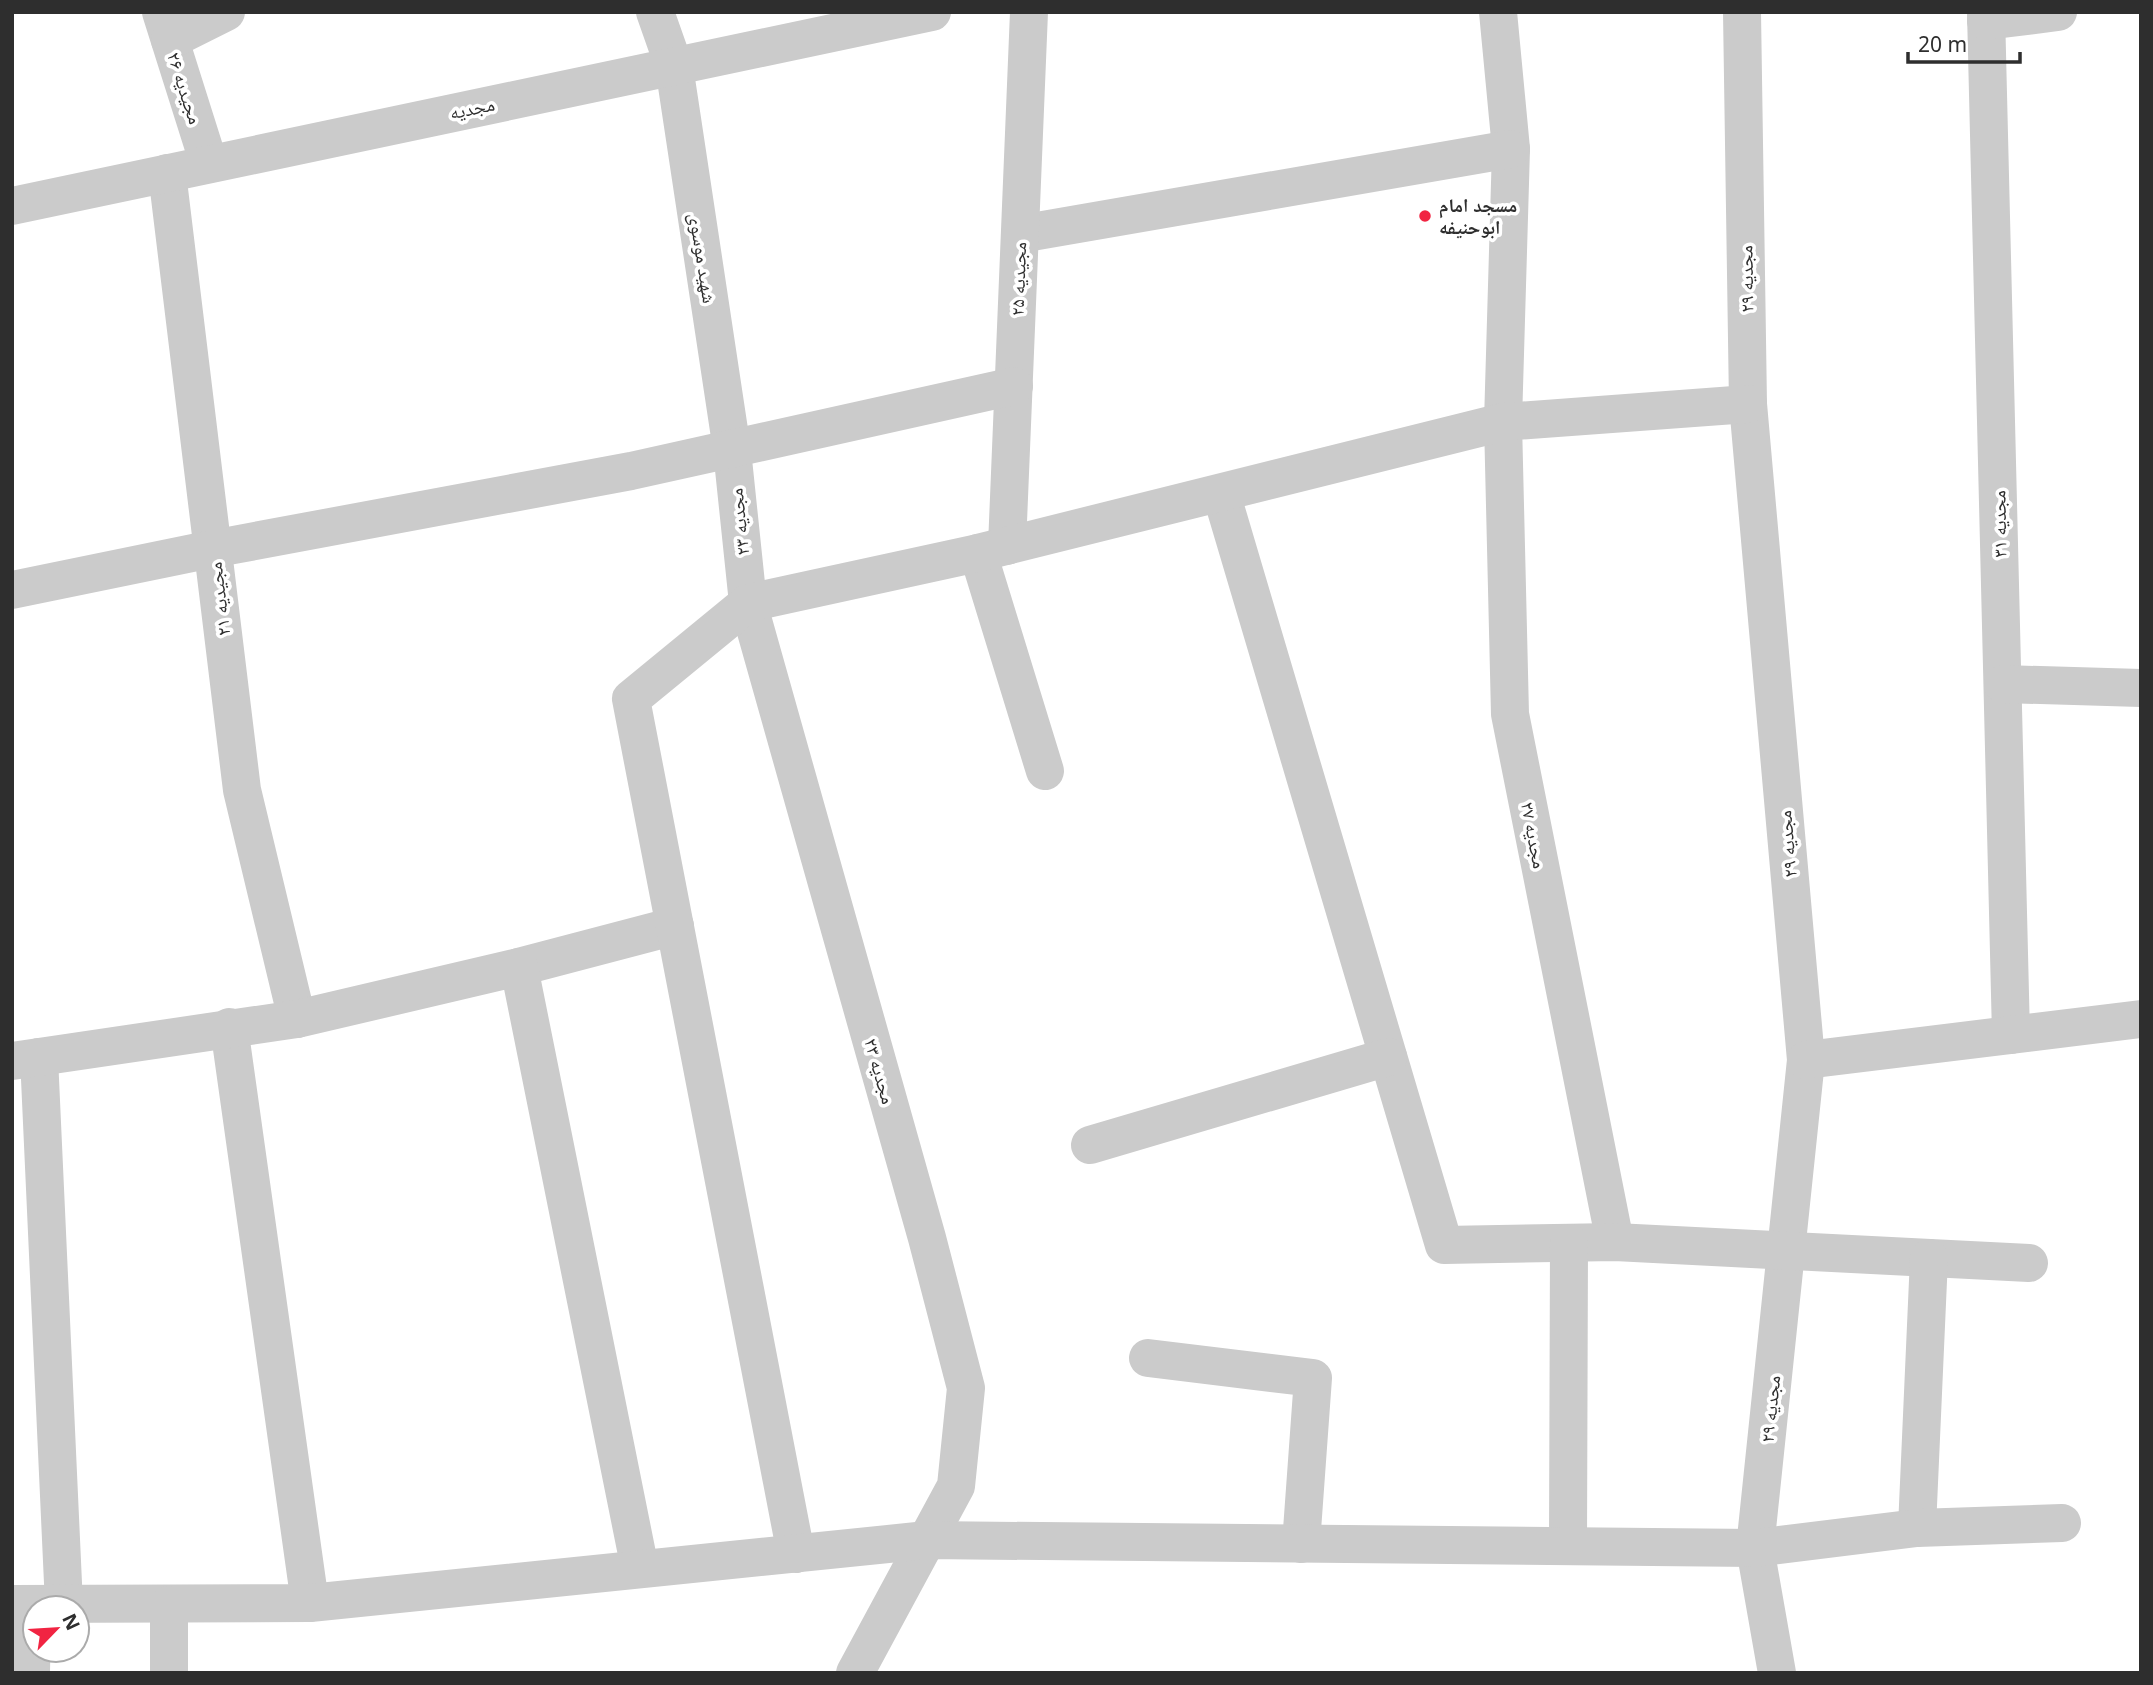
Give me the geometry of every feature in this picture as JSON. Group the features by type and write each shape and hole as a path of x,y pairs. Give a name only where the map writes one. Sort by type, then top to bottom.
{"street":[{"path":"165,26 226,12"},
{"name":"شهید موسوی","path":"655,12 674,66 732,450"},
{"name":"مجدیه","path":"12,206 932,12"},
{"name":"مجیدیه ۲۵","path":"1030,12 1014,386 993,549 1045,771"},
{"name":"مجدیه ۲۷","path":"1498,12 1511,149 1503,422 1510,714 1615,1242"},
{"name":"مجدیه ۲۹","path":"1742,12 1748,404 1806,1060 1755,1548 1777,1673"},
{"path":"1986,17 2059,12"},
{"name":"مجدیه ۳۱","path":"1986,17 2011,1035"},
{"name":"مجیدیه ۲۶","path":"165,26 209,164"},
{"path":"1020,234 1511,149"},
{"name":"مجیدیه ۲۱","path":"167,173 242,790 297,1019"},
{"path":"12,590 732,450 1014,386"},
{"path":"796,1553 631,699 748,603 993,549 1503,422 1748,404"},
{"name":"مجدیه ۲۳","path":"732,450 748,603 923,1225 966,1388 956,1486 855,1673"},
{"path":"1221,493 1444,1245 1615,1242 2029,1263"},
{"path":"2003,684 2141,688"},
{"path":"36,1594 25,1059 297,1019 519,967 675,926"},
{"path":"519,967 640,1569"},
{"path":"1806,1060 2141,1019"},
{"path":"229,1027 310,1603"},
{"path":"1090,1145 1388,1057"},
{"path":"1568,1546 1569,1243"},
{"path":"1917,1528 1928,1258"},
{"path":"1148,1358 1313,1377 1301,1544"},
{"path":"91,1605 310,1603 927,1540 1755,1548 1917,1528 2062,1523"},
{"path":"169,1605 169,1673"}],"place":[{"name":"مسجد امام ابوحنیفه","path":"1425,216"}]}
